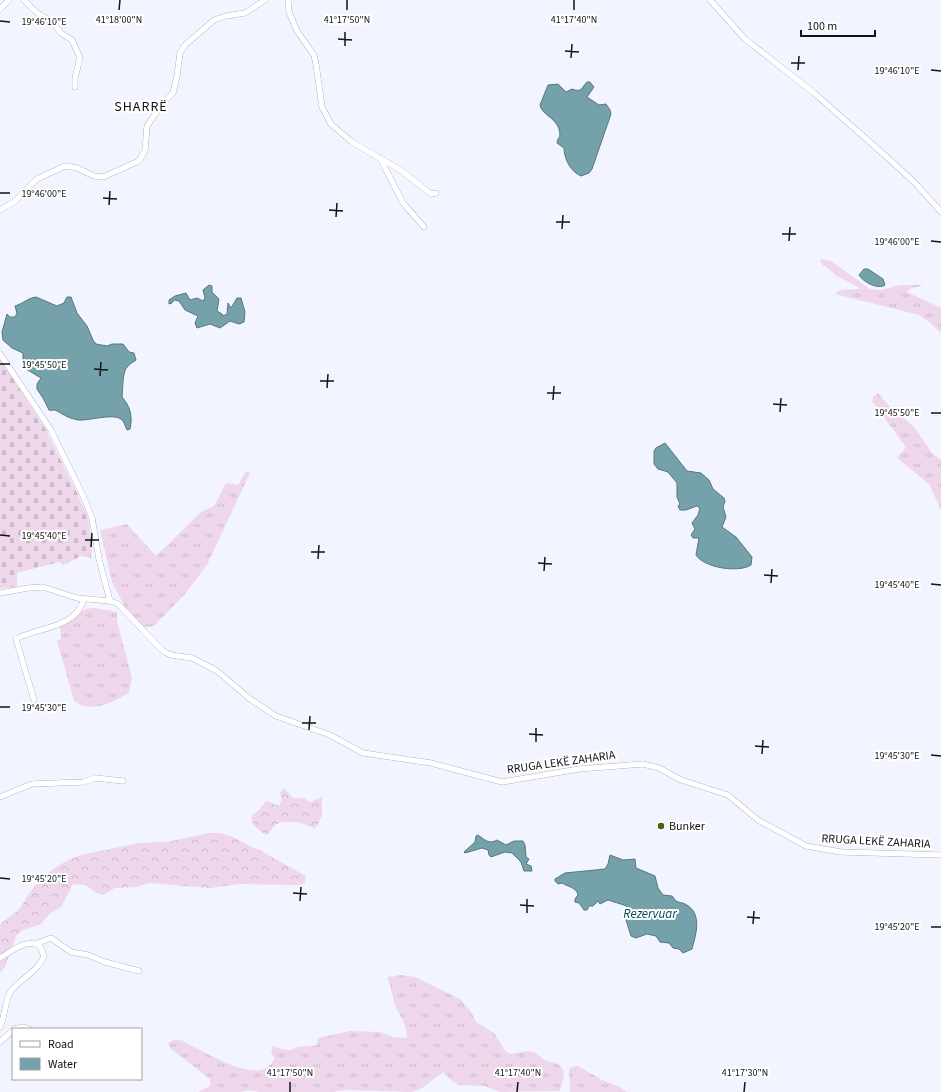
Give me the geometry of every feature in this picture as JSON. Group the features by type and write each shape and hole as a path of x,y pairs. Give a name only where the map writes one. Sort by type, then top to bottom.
{"street":[{"path":"0,9 9,0"},
{"path":"24,0 36,12 53,23 61,33 72,40 80,58 76,74 76,87"},
{"path":"0,210 14,202 37,179 65,166 77,168 94,176 103,178 139,161 145,151 147,126 162,104 172,93 177,76 180,53 185,45 214,20 226,16 245,13 264,0"},
{"path":"288,0 289,12 297,31 314,55 320,95 326,115 331,124 352,142 402,171 431,194 436,193"},
{"path":"710,0 745,39 814,93 888,158 916,184 941,212"},
{"path":"381,159 403,203 424,227"},
{"path":"0,354 51,430 85,500 92,518 99,559 110,600 84,599 43,587 0,593"},
{"path":"34,700 16,639 69,619 80,609 84,599"},
{"name":"RRUGA LEKË ZAHARIA","path":"110,600 123,608 163,651 204,664 217,671 250,699 276,716 330,734 363,753 431,763 502,782 579,769 643,764 659,768 681,780 728,795 758,820 806,846 841,852 941,854"},
{"path":"0,797 32,784 83,782 96,778 123,781"},
{"path":"0,958 20,946 36,944 51,938 71,952 88,955 105,962 139,971"},
{"path":"0,1027 3,1021 10,992 41,964 44,956 43,950 36,944"},
{"path":"0,1042 12,1030"}],"green space":[{"path":"821,259 831,261 870,289 881,290 900,285 924,285 909,289 907,292 941,308 941,333 919,315 835,294 840,290 854,290 860,288 837,276 820,262"},
{"path":"0,359 46,430 88,517 92,544 91,558 81,556 63,565 59,562 17,573 17,587 0,588"},
{"path":"878,393 890,407 914,427 932,453 941,460 941,510 929,484 897,458 906,447 872,401 873,397"},
{"path":"246,471 250,473 207,565 185,594 154,626 143,627 125,607 112,582 100,530 127,524 156,556 201,512 214,506 226,483 238,485"},
{"path":"94,608 117,612 117,621 132,678 129,693 109,703 95,707 81,705 74,701 57,641 61,639 60,625 85,610"},
{"path":"284,788 293,798 304,798 310,802 322,797 322,816 317,826 314,828 298,822 281,822 275,825 268,834 264,834 253,824 251,818 252,815 260,809 266,801 279,806 282,800 280,793"},
{"path":"210,833 231,836 261,850 306,876 305,883 299,885 238,884 210,888 149,883 136,887 115,888 103,895 96,893 86,885 73,884 61,907 49,914 41,924 21,931 16,936 5,967 0,973 0,925 17,911 29,893 48,873 63,863 78,856 139,843 167,842"},
{"path":"401,975 415,977 460,999 470,1010 476,1022 494,1033 506,1052 512,1054 526,1051 534,1052 545,1060 558,1064 563,1069 564,1076 560,1091 500,1092 485,1086 459,1085 453,1082 443,1072 421,1089 412,1092 344,1090 333,1092 260,1092 248,1090 240,1092 198,1092 210,1086 210,1079 171,1049 168,1043 174,1040 181,1040 215,1058 230,1064 244,1069 257,1070 268,1067 274,1058 271,1052 273,1046 285,1050 291,1050 297,1047 317,1045 318,1038 350,1031 380,1032 394,1037 407,1038 405,1025 395,1005 387,977"},
{"path":"578,1066 627,1092 570,1092 569,1069"}],"water":[{"path":"587,82 590,82 594,87 587,97 599,105 606,104 611,114 592,169 589,173 581,176 571,168 565,156 564,148 557,143 560,134 557,124 541,109 540,105 548,85 558,84 566,92 572,89 580,90"},
{"path":"864,269 868,269 883,279 885,285 879,287 875,286 867,283 861,278 859,275"},
{"path":"209,285 212,286 212,292 219,299 217,311 223,316 227,314 228,303 231,308 237,298 241,298 245,312 244,322 239,324 230,321 220,328 210,324 197,328 195,323 198,316 185,310 179,301 174,300 169,304 169,300 175,296 186,293 190,300 197,298 203,301 205,298 203,290"},
{"path":"36,297 57,306 64,303 67,297 71,297 77,313 87,326 96,344 107,346 112,344 123,344 129,352 134,353 136,360 126,368 123,380 122,397 130,412 130,429 127,430 123,421 117,417 79,420 70,418 56,410 49,410 37,389 37,384 41,378 26,369 23,360 23,353 12,348 3,340 2,332 7,314 10,317 15,317 17,313 15,306"},
{"path":"665,443 687,471 701,473 709,480 713,489 724,498 725,501 723,507 726,517 722,527 736,537 752,557 751,565 738,569 722,568 706,563 696,555 699,538 693,538 691,535 695,529 692,523 698,515 700,508 697,506 686,510 680,510 678,506 680,504 677,497 677,483 668,472 658,469 654,464 654,451 656,448"},
{"path":"478,835 487,841 492,842 497,840 506,845 514,841 523,841 525,845 526,857 529,859 526,864 531,866 532,871 524,871 521,862 512,853 505,852 491,857 488,850 482,848 465,853 464,852 475,842 476,836"},
{"name":"Rezervuar","path":"610,855 623,860 635,859 636,868 655,876 658,888 663,895 672,896 676,901 684,903 691,908 697,924 692,949 683,953 679,949 673,948 669,943 660,942 656,936 647,934 636,938 631,936 625,917 627,906 608,900 600,904 598,901 593,906 589,906 587,910 584,910 579,903 575,902 578,895 576,890 562,883 558,884 555,881 555,879 565,873 605,869"}],"place":[{"name":"Bunker","path":"661,826"}],"district":[{"name":"SHARRË","path":"141,106"}]}
